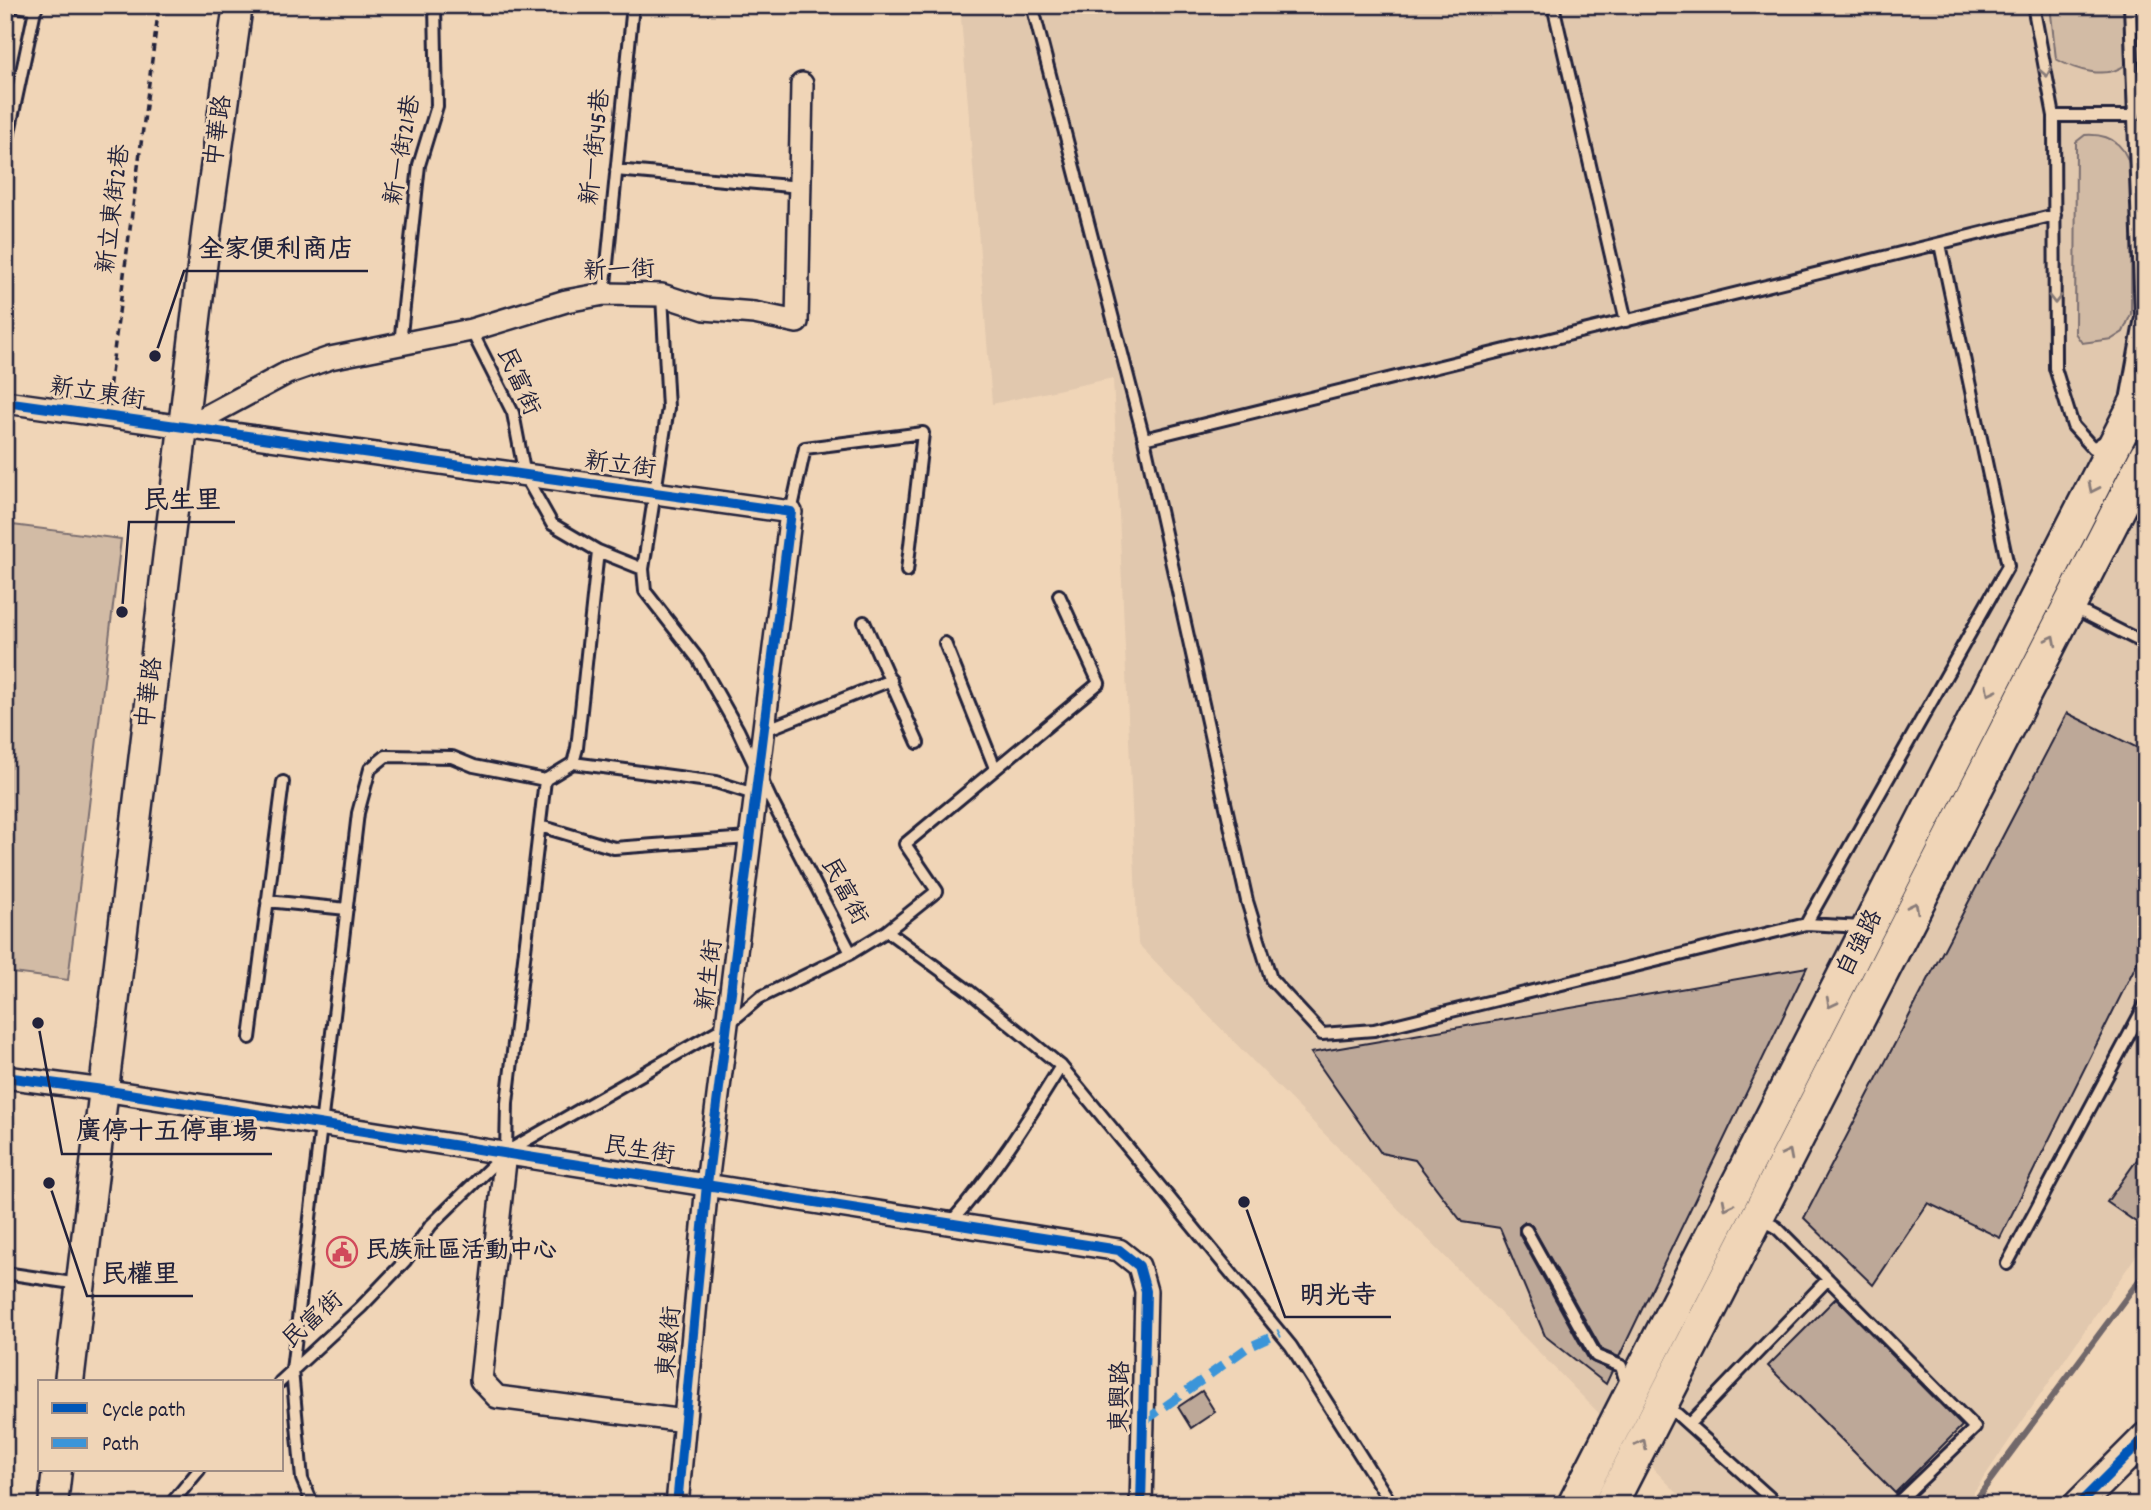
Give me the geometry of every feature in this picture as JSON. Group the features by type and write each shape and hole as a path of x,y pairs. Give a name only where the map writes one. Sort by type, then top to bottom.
{"main road":[{"name":"自強路","path":"1610,1505 1756,1217 2040,595 2146,383"},
{"name":"自強路","path":"1574,1505 1631,1395 1884,932 2070,606 2146,456"},
{"path":"2040,595 2070,606"},
{"path":"1631,1395 1660,1408"}],"street":[{"name":"中華路","path":"69,1380 207,226 238,5"},
{"name":"新一街","path":"183,429 288,373 330,358 471,330 566,300 604,294 662,295 705,309 754,313 797,322 802,84"},
{"name":"新立東街","path":"5,402 183,429"},
{"name":"新立街","path":"183,429 791,512"},
{"path":"2120,432 2146,450"},
{"path":"758,772 791,512"},
{"name":"新生街","path":"707,1184 748,838 762,796 758,772"},
{"name":"民生街","path":"5,1077 506,1152 1119,1250 1139,1266 1146,1291"},
{"path":"506,1152 481,1380 497,1397 684,1421"},
{"name":"東銀街","path":"677,1505 707,1184"},
{"name":"東興路","path":"1141,1505 1146,1291"},
{"path":"2078,1505 2146,1437"},
{"path":"53,1505 57,1472"}],"lane":[{"path":"5,151 36,7 9,5"},
{"name":"新一街21巷","path":"400,344 419,165 437,106 435,5"},
{"name":"新一街45巷","path":"604,294 633,5"},
{"path":"1032,5 1144,439 1247,901 1271,979 1322,1034 1374,1030 1806,924 1884,932"},
{"path":"1553,5 1626,321"},
{"path":"2033,5 2054,116 2056,368 2073,426 2093,448 2120,432 2141,317 2130,5"},
{"path":"2135,116 2146,67"},
{"path":"2054,116 2135,116"},
{"path":"616,170 800,187"},
{"path":"1144,439 2055,215"},
{"path":"1806,924 2008,566 1940,244"},
{"path":"662,295 668,408 643,569 645,591 698,660 738,730 758,772"},
{"name":"民富街","path":"471,330 513,413 525,476 552,524 598,551 643,569"},
{"path":"791,512 805,449 923,433 907,571"},
{"path":"573,763 598,551"},
{"path":"851,953 887,931 937,891 905,844 1099,683 1059,595"},
{"path":"2070,606 2146,644"},
{"path":"864,622 918,743"},
{"path":"945,643 995,768"},
{"path":"763,731 891,680"},
{"path":"313,1505 302,1479 292,1370 358,813 370,769 386,757 452,757 474,765 545,780 573,763 716,782 762,796"},
{"path":"506,1152 507,1103 545,780"},
{"path":"250,1038 284,782"},
{"name":"民富街","path":"282,1380 361,1307 405,1261 431,1225 506,1152 726,1026 759,998 851,953 762,796"},
{"path":"540,826 614,848 748,838"},
{"path":"267,901 348,909"},
{"path":"887,931 969,991 1060,1066 1291,1346 1392,1505"},
{"path":"2007,1265 2146,1003"},
{"path":"951,1222 1016,1140 1060,1066"},
{"path":"1756,1217 1776,1227 1975,1428 1895,1505"},
{"path":"1526,1230 1597,1356 1621,1366 1631,1395"},
{"path":"5,1273 82,1285"},
{"path":"1689,1424 1828,1279"},
{"path":"1660,1408 1677,1414 1778,1505"},
{"path":"170,1505 197,1472"}],"shaded area":[{"path":"960,5 2146,5 2146,1241 1965,1505 1689,1505 1138,944 1113,378 992,404"},
{"path":"2050,5 2124,5 2125,65 2117,70 2100,73 2081,70 2056,59"},
{"path":"2085,135 2112,140 2123,151 2130,166 2131,314 2123,332 2112,339 2082,343 2075,333 2076,142"},
{"path":"5,524 121,539 68,980 5,972"}],"building":[{"path":"2067,713 2146,752 2146,945 2000,1238 1928,1203 1873,1285 1804,1218"},
{"path":"1807,967 1619,1357 1602,1350 1532,1226 1525,1222 1519,1227 1519,1234 1589,1360 1612,1371 1606,1384 1545,1336 1500,1228 1462,1222 1415,1160 1381,1153 1311,1053"},
{"path":"2146,1147 2146,1229 2107,1202"},
{"path":"1836,1298 1962,1426 1895,1493 1768,1366"},
{"path":"1202,1391 1215,1412 1191,1428 1178,1407"}],"waterway":[{"path":"1972,1505 2146,1271"}],"marked path":[{"path":"1143,1422 1247,1348 1280,1333"}],"cycle path":[{"path":"5,402 791,512 707,1184 677,1505"},
{"path":"5,1077 103,1090 1119,1250 1139,1266 1146,1291 1141,1505"},
{"path":"2078,1505 2146,1437"}],"place":[{"name":"全家便利商店","path":"155,356"},
{"name":"民生里","path":"122,612"},
{"name":"廣停十五停車場","path":"38,1023"},
{"name":"民權里","path":"49,1183"},
{"name":"明光寺","path":"1244,1202"},
{"name":"民族社區活動中心","path":"342,1252"}]}
